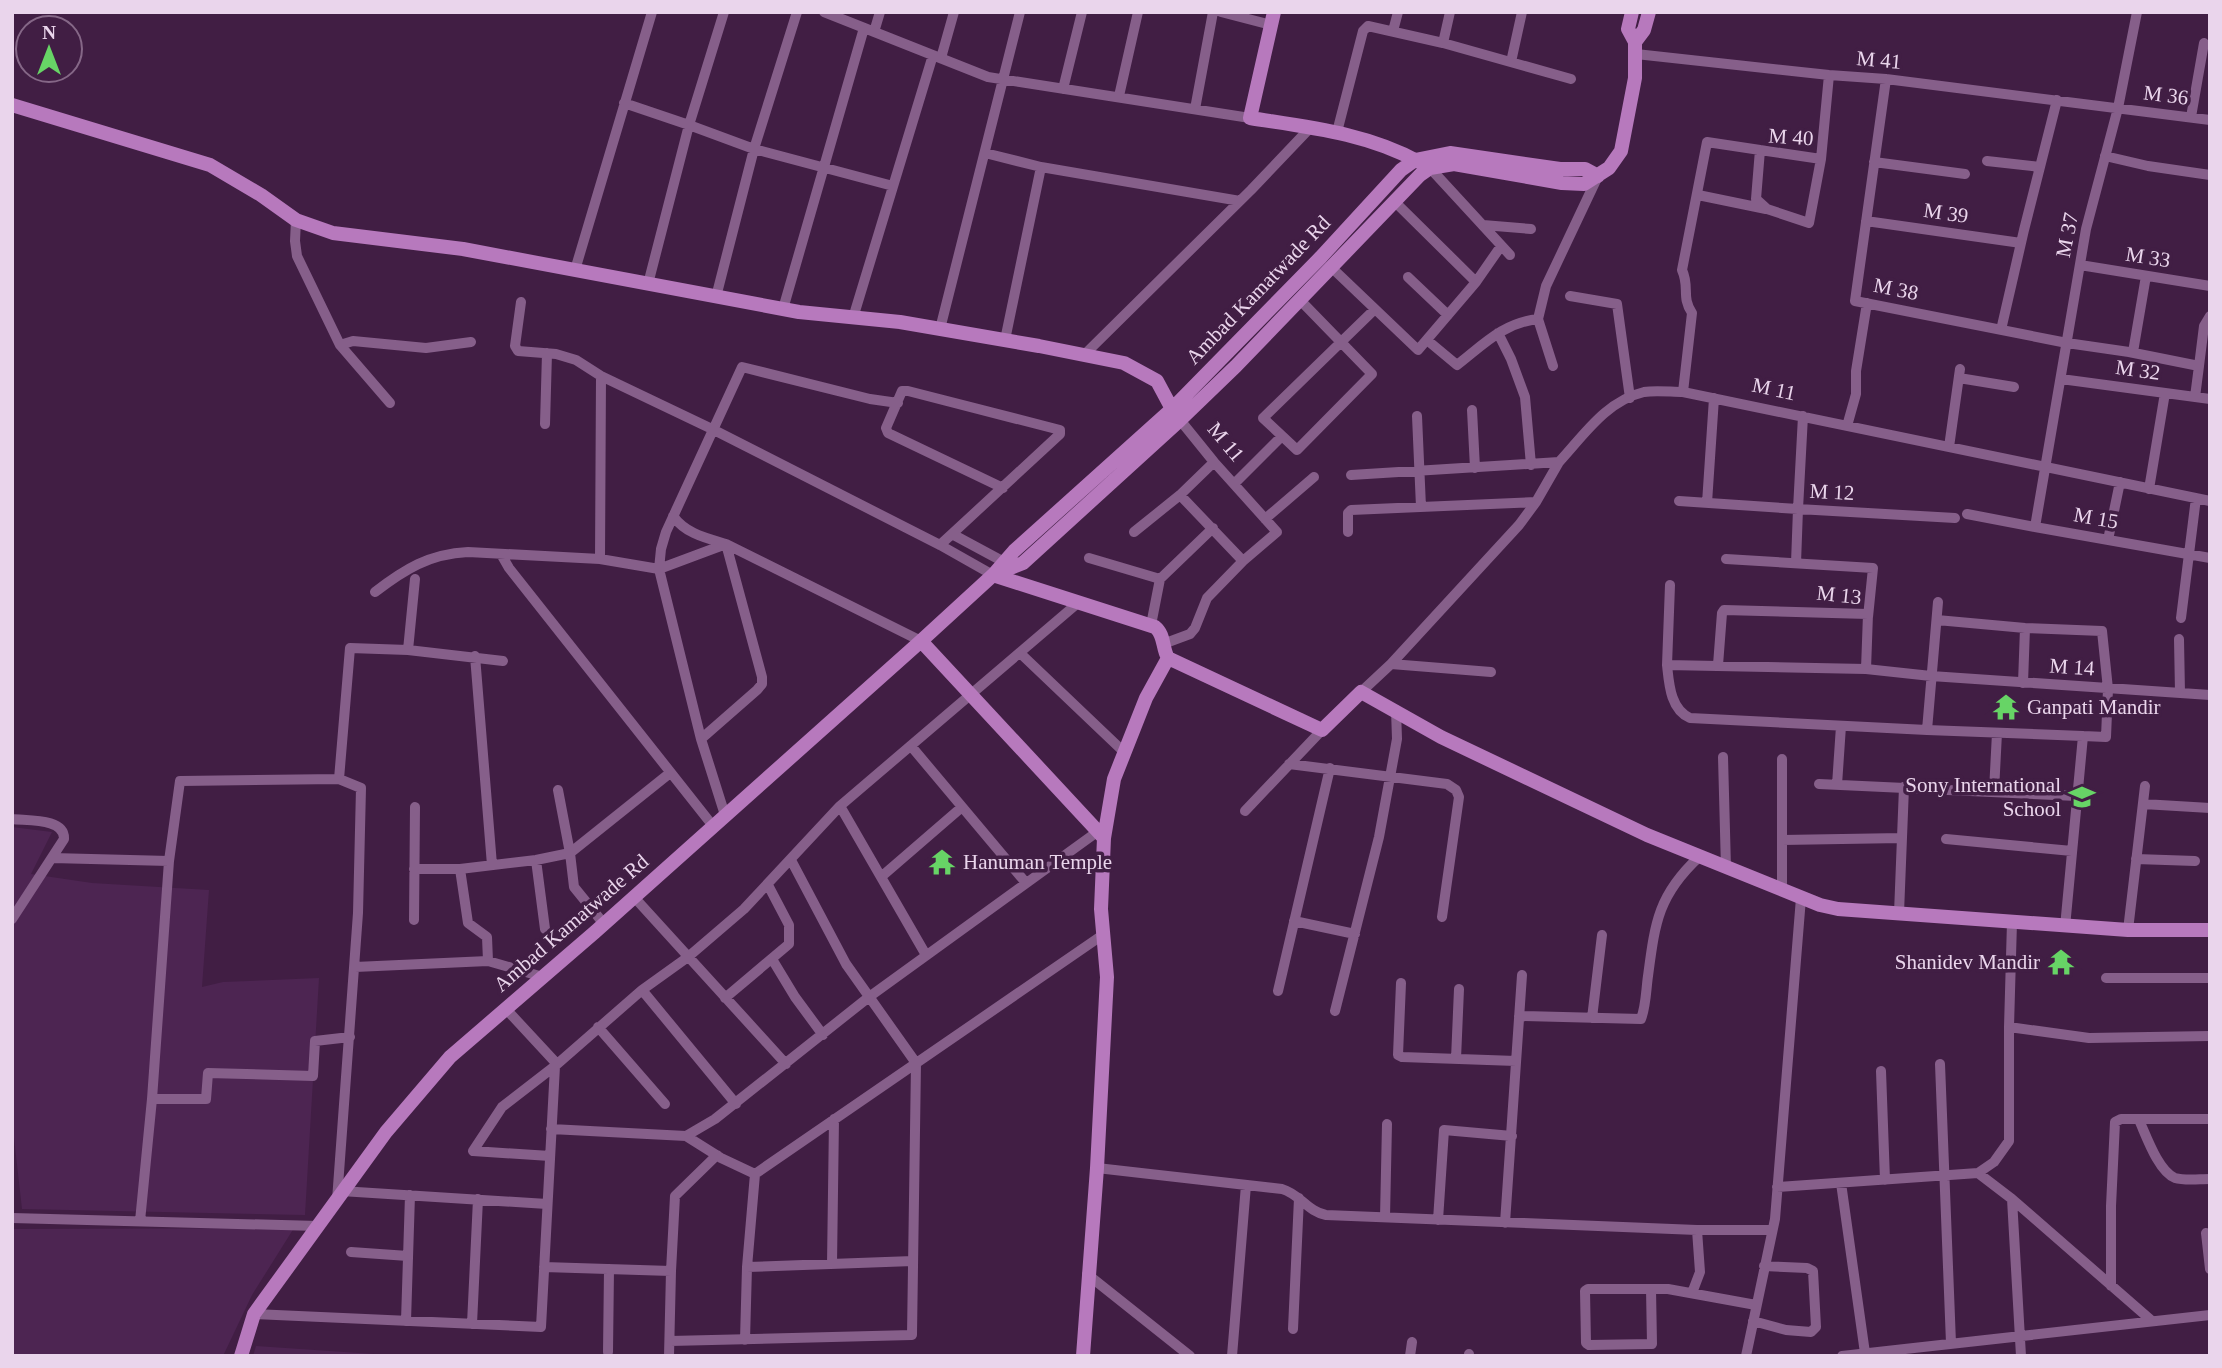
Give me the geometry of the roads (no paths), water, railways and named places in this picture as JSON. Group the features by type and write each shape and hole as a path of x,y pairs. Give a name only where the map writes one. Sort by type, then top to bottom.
{"street":[{"path":"648,284 690,125 724,12"},
{"path":"716,297 754,149 797,12"},
{"path":"824,12 988,77 1337,132 1374,143 1430,169 1510,256"},
{"path":"783,309 869,30 880,12"},
{"path":"853,318 893,186 954,12"},
{"path":"940,329 1020,12"},
{"path":"1063,89 1082,12"},
{"path":"1119,96 1138,12"},
{"path":"1195,109 1213,12"},
{"path":"1221,12 1272,19 1250,118"},
{"path":"1393,31 1398,12"},
{"path":"1443,43 1450,12"},
{"path":"1511,62 1522,12"},
{"path":"1415,160 1436,154 1562,183 1584,184 1598,176 1614,164 1621,151 1635,78 1635,48 1628,29 1632,12"},
{"path":"1635,48 1649,12"},
{"name":"M 37","path":"2047,467 2086,229 2118,108 2137,12"},
{"path":"575,270 650,13"},
{"path":"1337,132 1363,32 1368,26 1443,43 1571,79"},
{"path":"2191,117 2203,43"},
{"name":"M 41","path":"1635,48 1829,75 1886,79 2118,108"},
{"name":"M 40","path":"1821,159 1760,150 1756,199 1767,209 1809,223 1821,159 1829,75"},
{"name":"M 38","path":"1886,79 1855,301 2199,366"},
{"path":"2001,330 2057,100"},
{"path":"624,103 754,149 893,186"},
{"path":"12,105 210,164 296,220 333,233 463,249 783,309 900,322 1124,363 1157,381 1176,414"},
{"name":"M 36","path":"2118,108 2210,120"},
{"path":"1084,355 1310,128"},
{"path":"1683,392 1692,313 1686,303 1686,278 1682,270 1707,142 1760,150"},
{"path":"985,153 1041,167 1240,201"},
{"path":"2105,156 2148,166 2210,175"},
{"path":"1430,169 1460,159"},
{"name":"Ambad Kamatwade Rd","path":"993,575 1023,563 1176,414 1401,170 1415,160"},
{"path":"1987,161 2040,167"},
{"path":"1874,162 1965,174"},
{"path":"1005,340 1041,167"},
{"name":"Ambad Kamatwade Rd","path":"241,1356 254,1314 386,1132 450,1057 921,641 1004,562 1236,366 1394,201 1420,175 1430,169"},
{"path":"1553,366 1538,319 1546,286 1598,176"},
{"path":"1698,195 1767,209"},
{"path":"1394,201 1476,282"},
{"path":"296,220 297,256 340,345 390,403"},
{"name":"M 39","path":"1866,221 2021,243"},
{"path":"1483,225 1531,229"},
{"path":"1331,267 1418,350 1476,282 1501,246"},
{"name":"M 33","path":"2080,265 2210,286"},
{"path":"1408,276 1448,315"},
{"path":"2133,352 2146,276"},
{"path":"1570,296 1617,304 1630,398"},
{"path":"1300,300 1342,344 1372,374 1297,450 1263,418 1342,344 1375,309"},
{"path":"521,302 516,349 576,360 601,376 712,429 940,545 993,575 1151,625 1161,632 1166,651 1322,730"},
{"path":"1847,426 1856,394 1856,371 1867,303"},
{"path":"2195,397 2204,326 2210,316"},
{"path":"1427,340 1457,365 1498,333 1520,321 1538,319"},
{"path":"1498,333 1525,397 1531,465"},
{"path":"340,345 353,341 426,348 471,342"},
{"path":"545,424 547,354"},
{"path":"725,815 701,738 659,569 663,542 673,516 742,368 870,399 898,403"},
{"path":"1949,447 1959,374 2014,387"},
{"path":"600,559 601,376"},
{"name":"M 32","path":"2062,379 2210,399"},
{"path":"940,545 1003,488 1060,434 1060,430 902,391 886,428 888,433 1003,488"},
{"name":"M 11","path":"1361,692 1391,664 1519,525 1559,462 1603,414 1615,405 1644,392 1683,392 2210,501"},
{"path":"2150,489 2165,393"},
{"path":"1707,503 1714,398"},
{"path":"1472,410 1475,468"},
{"name":"M 11","path":"1176,414 1214,462 1277,532 1243,561"},
{"path":"1417,416 1421,507"},
{"name":"M 12","path":"1803,416 1798,509 1955,518"},
{"path":"1234,484 1282,436"},
{"path":"1135,532 1180,495 1214,462"},
{"path":"1351,475 1559,462"},
{"path":"2035,527 2047,467"},
{"path":"1265,519 1314,477"},
{"path":"2108,540 2120,482"},
{"path":"1083,1356 1107,977 1101,909 1100,835 1111,792 1166,651 1190,634 1207,598 1243,561 1180,495"},
{"path":"2180,618 2196,498"},
{"path":"1679,501 1798,509"},
{"path":"1348,532 1349,511 1536,502"},
{"name":"M 13","path":"1796,563 1798,509"},
{"name":"M 15","path":"1966,514 2210,558"},
{"path":"673,516 680,526 688,531 726,544 921,641 1100,835"},
{"path":"1151,625 1160,579 1213,528"},
{"path":"952,534 1004,562"},
{"path":"375,592 400,573 446,553 600,559 659,569 726,544"},
{"path":"701,738 762,684 726,544"},
{"path":"501,554 509,568 713,826"},
{"path":"1088,558 1160,579"},
{"path":"1726,559 1873,568 1868,617"},
{"path":"408,650 415,579"},
{"path":"1670,585 1667,665 1673,698 1684,715 1690,718 2106,737 2108,689 2102,631 1937,621"},
{"path":"550,1156 473,1151 502,1107 744,909 840,806 1079,602"},
{"path":"1927,730 1938,602"},
{"name":"M 13","path":"1718,665 1724,610 1796,611 1868,614 1866,669"},
{"path":"2023,683 2025,628"},
{"path":"2179,639 2180,693"},
{"path":"338,779 350,648 408,650 503,661"},
{"path":"1020,653 1125,753"},
{"path":"475,656 492,865"},
{"path":"1391,664 1491,672"},
{"name":"M 14","path":"1667,665 1866,669 2023,683 2210,695"},
{"path":"1245,811 1361,692 1441,737 1699,857 1782,891 1838,909 2065,927 2210,930"},
{"path":"1335,1011 1371,874 1396,739 1396,710"},
{"path":"1837,785 1841,726"},
{"path":"1994,791 1997,733"},
{"path":"2065,927 2083,736"},
{"path":"911,746 1026,883"},
{"path":"1723,757 1726,868"},
{"path":"1782,759 1782,891"},
{"path":"1289,764 1447,784 1458,793 1442,917"},
{"path":"1278,991 1330,768"},
{"path":"414,869 460,869 536,860 570,852 670,773"},
{"path":"141,1221 169,861 180,782 338,779 361,788 359,913 339,1196 410,1195 547,1203"},
{"path":"1819,784 2077,796"},
{"path":"1899,913 1904,786"},
{"path":"2128,930 2145,786"},
{"path":"558,790 574,887 604,923"},
{"path":"2143,804 2210,808"},
{"path":"840,806 926,955"},
{"path":"414,920 415,807"},
{"path":"881,877 962,807"},
{"path":"12,819 52,824 60,827 64,833 64,839 12,919"},
{"path":"687,1136 736,1104 869,997 926,955 1026,883 1100,835"},
{"path":"1782,840 1902,838"},
{"path":"1946,839 2072,851"},
{"path":"1519,1016 1641,1019 1658,916 1682,873 1699,857"},
{"path":"52,858 169,861"},
{"path":"2136,859 2194,861"},
{"path":"536,860 545,929"},
{"path":"670,1341 912,1335 916,1063 846,964 791,860"},
{"path":"460,869 468,923 487,937 488,961"},
{"path":"725,998 789,944 789,925 768,885"},
{"path":"634,897 786,1064"},
{"path":"1746,1356 1772,1230 1801,898"},
{"path":"1294,921 1355,934"},
{"path":"1777,1187 1978,1173 1994,1162 2009,1141 2012,922"},
{"path":"755,1174 1104,934"},
{"path":"1592,1018 1602,935"},
{"path":"772,959 822,1035"},
{"path":"355,967 488,961 543,977"},
{"path":"1505,1223 1522,975"},
{"path":"2106,978 2210,978"},
{"path":"1401,984 1398,1055 1517,1061"},
{"path":"1456,1059 1459,989"},
{"path":"642,990 736,1104"},
{"path":"254,1314 541,1327 556,1065 506,1009"},
{"path":"598,1027 665,1104"},
{"path":"2009,1027 2089,1038 2210,1036"},
{"path":"152,1099 206,1099 208,1073 313,1076 315,1041 350,1037"},
{"path":"1940,1064 1951,1343"},
{"path":"1881,1071 1885,1180"},
{"path":"832,1264 834,1119"},
{"path":"2139,1119 2153,1151 2171,1175 2182,1179 2210,1179"},
{"path":"2111,1286 2115,1125 2118,1120 2210,1119"},
{"path":"1385,1217 1387,1124"},
{"path":"551,1129 687,1136 755,1174"},
{"path":"1438,1220 1444,1130 1512,1136"},
{"path":"670,1356 675,1196 717,1155"},
{"path":"1097,1168 1282,1189 1299,1198 1317,1214 1697,1230 1772,1230"},
{"path":"1978,1173 2012,1199 2152,1321"},
{"path":"746,1340 747,1267 755,1174"},
{"path":"1841,1183 1865,1353"},
{"path":"1232,1356 1246,1185"},
{"path":"405,1321 410,1195"},
{"path":"1293,1329 1299,1198"},
{"path":"472,1324 478,1199"},
{"path":"2012,1199 2021,1356"},
{"path":"12,1218 318,1226"},
{"path":"1692,1293 1700,1272 1697,1230"},
{"path":"2206,1233 2210,1269"},
{"path":"351,1252 408,1256"},
{"path":"747,1267 913,1261"},
{"path":"1753,1321 1791,1331 1811,1332 1816,1327 1813,1271 1807,1268 1765,1266"},
{"path":"544,1267 671,1271"},
{"path":"608,1352 609,1269"},
{"path":"1087,1274 1190,1356"},
{"path":"1651,1289 1652,1344 1586,1343 1586,1290 1651,1289 1668,1289 1756,1305"},
{"path":"1842,1356 2210,1315"},
{"path":"1410,1356 1412,1342"}],"place":[{"name":"Ganpati Mandir","path":"2006,707"},
{"name":"Sony International School","path":"2082,797"},
{"name":"Hanuman Temple","path":"942,862"},
{"name":"Shanidev Mandir","path":"2061,962"}]}
